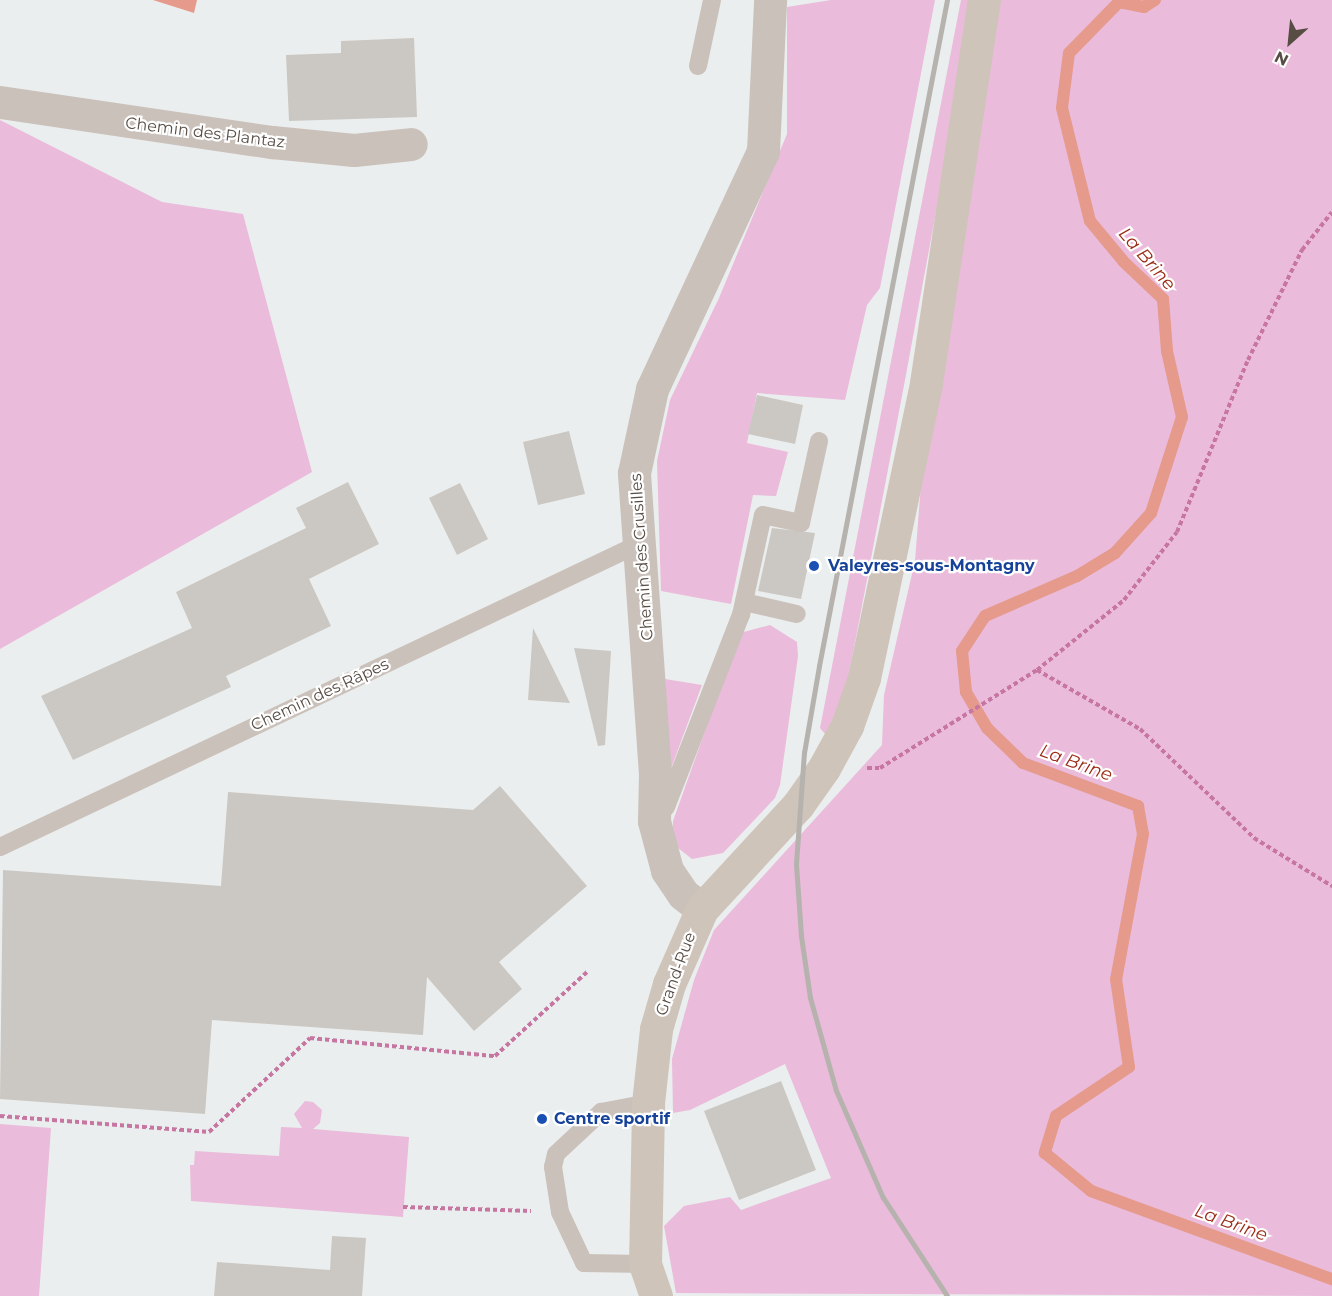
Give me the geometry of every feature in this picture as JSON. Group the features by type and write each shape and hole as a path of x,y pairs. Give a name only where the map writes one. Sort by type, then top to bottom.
{"street":[{"name":"Chemin des Crusilles","path":"702,909 683,894 667,870 654,821 656,774 634,473 652,388 763,151 772,7 770,0"},
{"name":"Grand-Rue","path":"656,1296 645,1264 648,1102 656,1029 669,984 702,909 798,805 824,768 847,726 864,678 926,383 984,0"},
{"name":"Chemin des Plantaz","path":"0,102 272,142 354,150 411,144"}],"lane":[{"path":"698,66 712,0"},
{"path":"654,821 666,807 744,602 763,515 801,523 819,441"},
{"name":"Chemin des Râpes","path":"0,847 640,543"},
{"path":"744,602 796,614"},
{"path":"645,1264 584,1263 560,1212 553,1167 556,1154 602,1112 648,1102"}],"path":[{"path":"824,768 880,768 1037,670 1124,600 1177,532 1248,360 1302,250 1332,212"},
{"path":"1037,670 1140,729 1254,838 1332,886"},
{"path":"0,1116 209,1131 310,1038 495,1056 587,972"},
{"path":"403,1207 560,1212"}],"shaded area":[{"path":"153,0 197,0 194,13"},
{"path":"831,0 935,0 880,288 867,305 845,400 757,393 747,443 788,452 776,496 753,495 731,604 661,591 657,461 670,400 719,298 787,134 787,7"},
{"path":"961,0 969,0 948,147 849,674 838,717 826,735 820,728"},
{"path":"987,0 1332,0 1332,1296 676,1293 664,1226 684,1206 730,1197 741,1210 831,1178 785,1064 690,1110 673,1113 672,1059 694,980 714,930 882,745 884,695 915,561 929,382"},
{"path":"0,120 162,202 243,214 312,472 0,649"},
{"path":"770,625 797,642 798,656 780,785 775,798 723,853 692,859 673,844 673,821 740,633"},
{"path":"665,679 702,685 670,771"},
{"path":"305,1101 313,1102 322,1110 320,1123 313,1129 409,1137 403,1217 191,1201 190,1165 194,1165 195,1151 279,1156 281,1127 302,1128 294,1114"},
{"path":"0,1124 51,1128 39,1296 0,1296"}],"building":[{"path":"414,38 417,117 289,121 286,55 341,53 341,41"},
{"path":"757,395 803,405 795,444 748,434"},
{"path":"569,431 585,494 538,505 523,442"},
{"path":"348,482 379,544 309,579 331,626 226,676 231,687 73,760 41,696 192,628 176,592 306,528 296,508"},
{"path":"460,483 488,539 457,555 429,498"},
{"path":"772,528 815,533 801,599 758,591"},
{"path":"533,628 570,703 528,700"},
{"path":"574,648 611,651 605,745 598,746"},
{"path":"500,786 587,886 499,962 522,989 474,1031 427,977 423,1035 212,1020 205,1114 0,1099 3,870 221,886 228,792 473,810"},
{"path":"781,1081 816,1170 739,1200 704,1111"},
{"path":"332,1236 366,1238 362,1296 214,1296 217,1262 330,1270"}],"waterway":[{"name":"La Brine","path":"1155,0 1144,7 1119,2 1069,53 1062,108 1090,221 1124,262 1163,299 1167,351 1182,417 1151,513 1115,553 1077,576 985,616 962,651 966,692 987,728 1023,763 1138,806 1143,834 1116,979 1129,1067 1056,1116 1045,1153 1091,1191 1332,1279"}],"railway":[{"path":"947,0 819,666 804,753 796,864 801,936 810,998 836,1091 883,1198 947,1296"}],"place":[{"name":"Valeyres-sous-Montagny","path":"814,566"},
{"name":"Centre sportif","path":"542,1119"}]}
